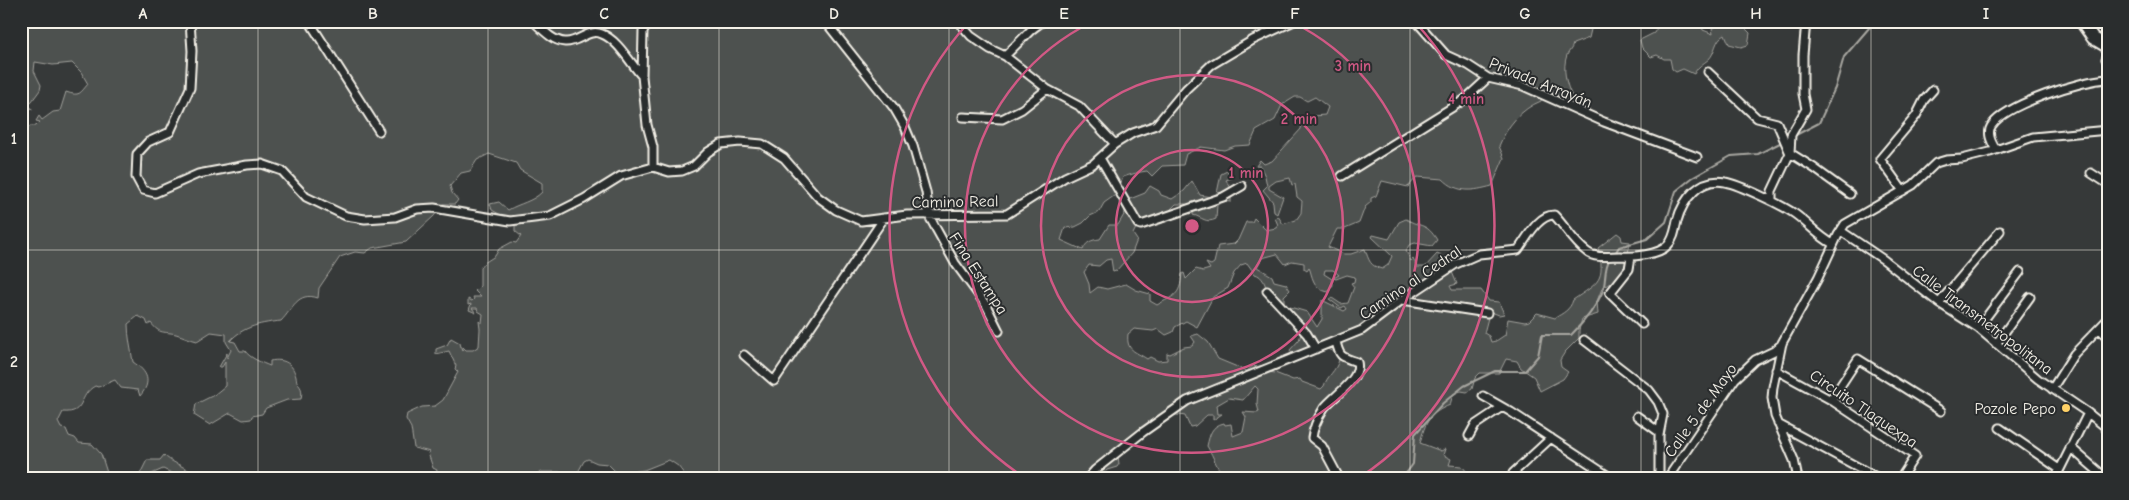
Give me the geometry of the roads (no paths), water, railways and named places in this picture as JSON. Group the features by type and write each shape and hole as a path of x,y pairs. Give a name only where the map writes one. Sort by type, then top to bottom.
{"main road":[{"path":"2081,21 2093,38 2108,46"}],"street":[{"path":"190,21 192,51 190,88 170,132 148,142 137,154 136,177 143,190 155,193 198,174 262,164 282,171 306,197 346,216 365,219 394,217 417,209 434,208 510,221 550,216 584,199 621,176 653,167 653,147 647,125 642,76 643,31 649,21"},
{"path":"309,21 379,130"},
{"path":"533,21 548,36 565,42 575,40 592,32 601,33 609,38 642,76"},
{"name":"Fina Estampa","path":"825,21 894,108 905,127 913,146 926,192 929,216 954,263 986,305 999,331"},
{"path":"958,21 971,36 990,49 1005,56 1047,90 1079,106 1115,144"},
{"path":"1005,56 1043,21"},
{"name":"Camino Real","path":"653,167 669,172 682,172 694,166 708,152 721,144 740,142 762,144 784,158 818,197 836,210 861,220 907,215 1007,214 1065,177 1094,164 1115,144 1133,133 1156,126 1186,89 1211,65 1253,40 1294,21"},
{"name":"Privada Arrayán","path":"1416,21 1446,54 1468,64 1488,78 1524,86 1604,122 1697,157"},
{"path":"1787,139 1806,110 1803,94 1802,55 1806,21"},
{"path":"1708,72 1758,118 1777,123 1787,139 1790,154 1772,191 1772,202"},
{"path":"1342,176 1464,100 1488,78"},
{"path":"1996,150 1989,136 1991,126 2007,112 2056,91 2108,79"},
{"path":"963,117 1002,119 1022,109 1047,90"},
{"path":"1903,191 1880,159 1912,121 1924,100 1933,90"},
{"path":"1798,479 1794,460 1778,424 1772,398 1776,370 1782,343 1818,278 1833,244 1846,224 1913,185 1936,163 1962,159 1996,150 2033,137 2108,130"},
{"path":"1790,154 1814,168 1850,194"},
{"path":"1100,158 1138,224 1141,225 1223,198 1242,186"},
{"path":"2091,172 2108,184"},
{"name":"Camino al Cedral","path":"1087,479 1095,470 1143,432 1187,401 1362,330 1402,300 1456,264 1479,254 1518,250 1547,215 1554,215 1586,252 1592,255 1631,257 1663,249 1668,245 1675,233 1677,220 1690,195 1697,187 1706,183 1725,182 1793,212 1815,234 1833,244"},
{"path":"744,355 774,381 884,218"},
{"name":"Calle Transmetropolitana","path":"1840,231 1884,260 1939,303 1978,328 2052,389 2108,429"},
{"path":"1939,303 2000,231"},
{"path":"1631,257 1629,269 1610,293 1642,324"},
{"path":"1978,328 2020,272"},
{"path":"1267,292 1307,334 1316,349"},
{"path":"1996,344 2030,297"},
{"path":"1402,300 1487,314"},
{"path":"2052,389 2074,354 2108,319"},
{"path":"2100,329 2108,338"},
{"path":"1584,340 1649,390 1661,408 1659,479"},
{"path":"1336,341 1338,353 1343,358 1357,362 1359,368 1356,375 1324,408 1312,438 1322,446 1338,476 1336,479"},
{"name":"Calle 5 de Mayo","path":"1667,479 1735,380 1755,360 1774,351 1782,343"},
{"path":"1831,400 1858,359 1940,410"},
{"name":"Circuito Tlaquexpa","path":"1776,370 1831,400 1915,456 1900,479"},
{"path":"1483,396 1613,479"},
{"path":"1469,436 1475,424 1502,407"},
{"path":"2055,479 2088,413"},
{"path":"1638,416 1659,432"},
{"path":"1778,424 1880,479"},
{"path":"2000,428 2059,468"},
{"path":"1513,473 1551,438"},
{"path":"2070,447 2107,479"}],"waterway":[{"path":"1792,137 1819,123 1835,88 1844,57 1875,21"},
{"path":"1615,253 1619,247 1647,239 1666,222 1676,191 1692,178 1731,156 1758,154 1784,141"},
{"path":"1402,479 1413,464 1415,434 1443,403 1464,386 1495,371 1525,371 1538,356 1542,335 1571,335 1596,305 1603,289 1606,267 1610,259"}],"place":[{"name":"Pozole Pepo","path":"2066,408"}]}
